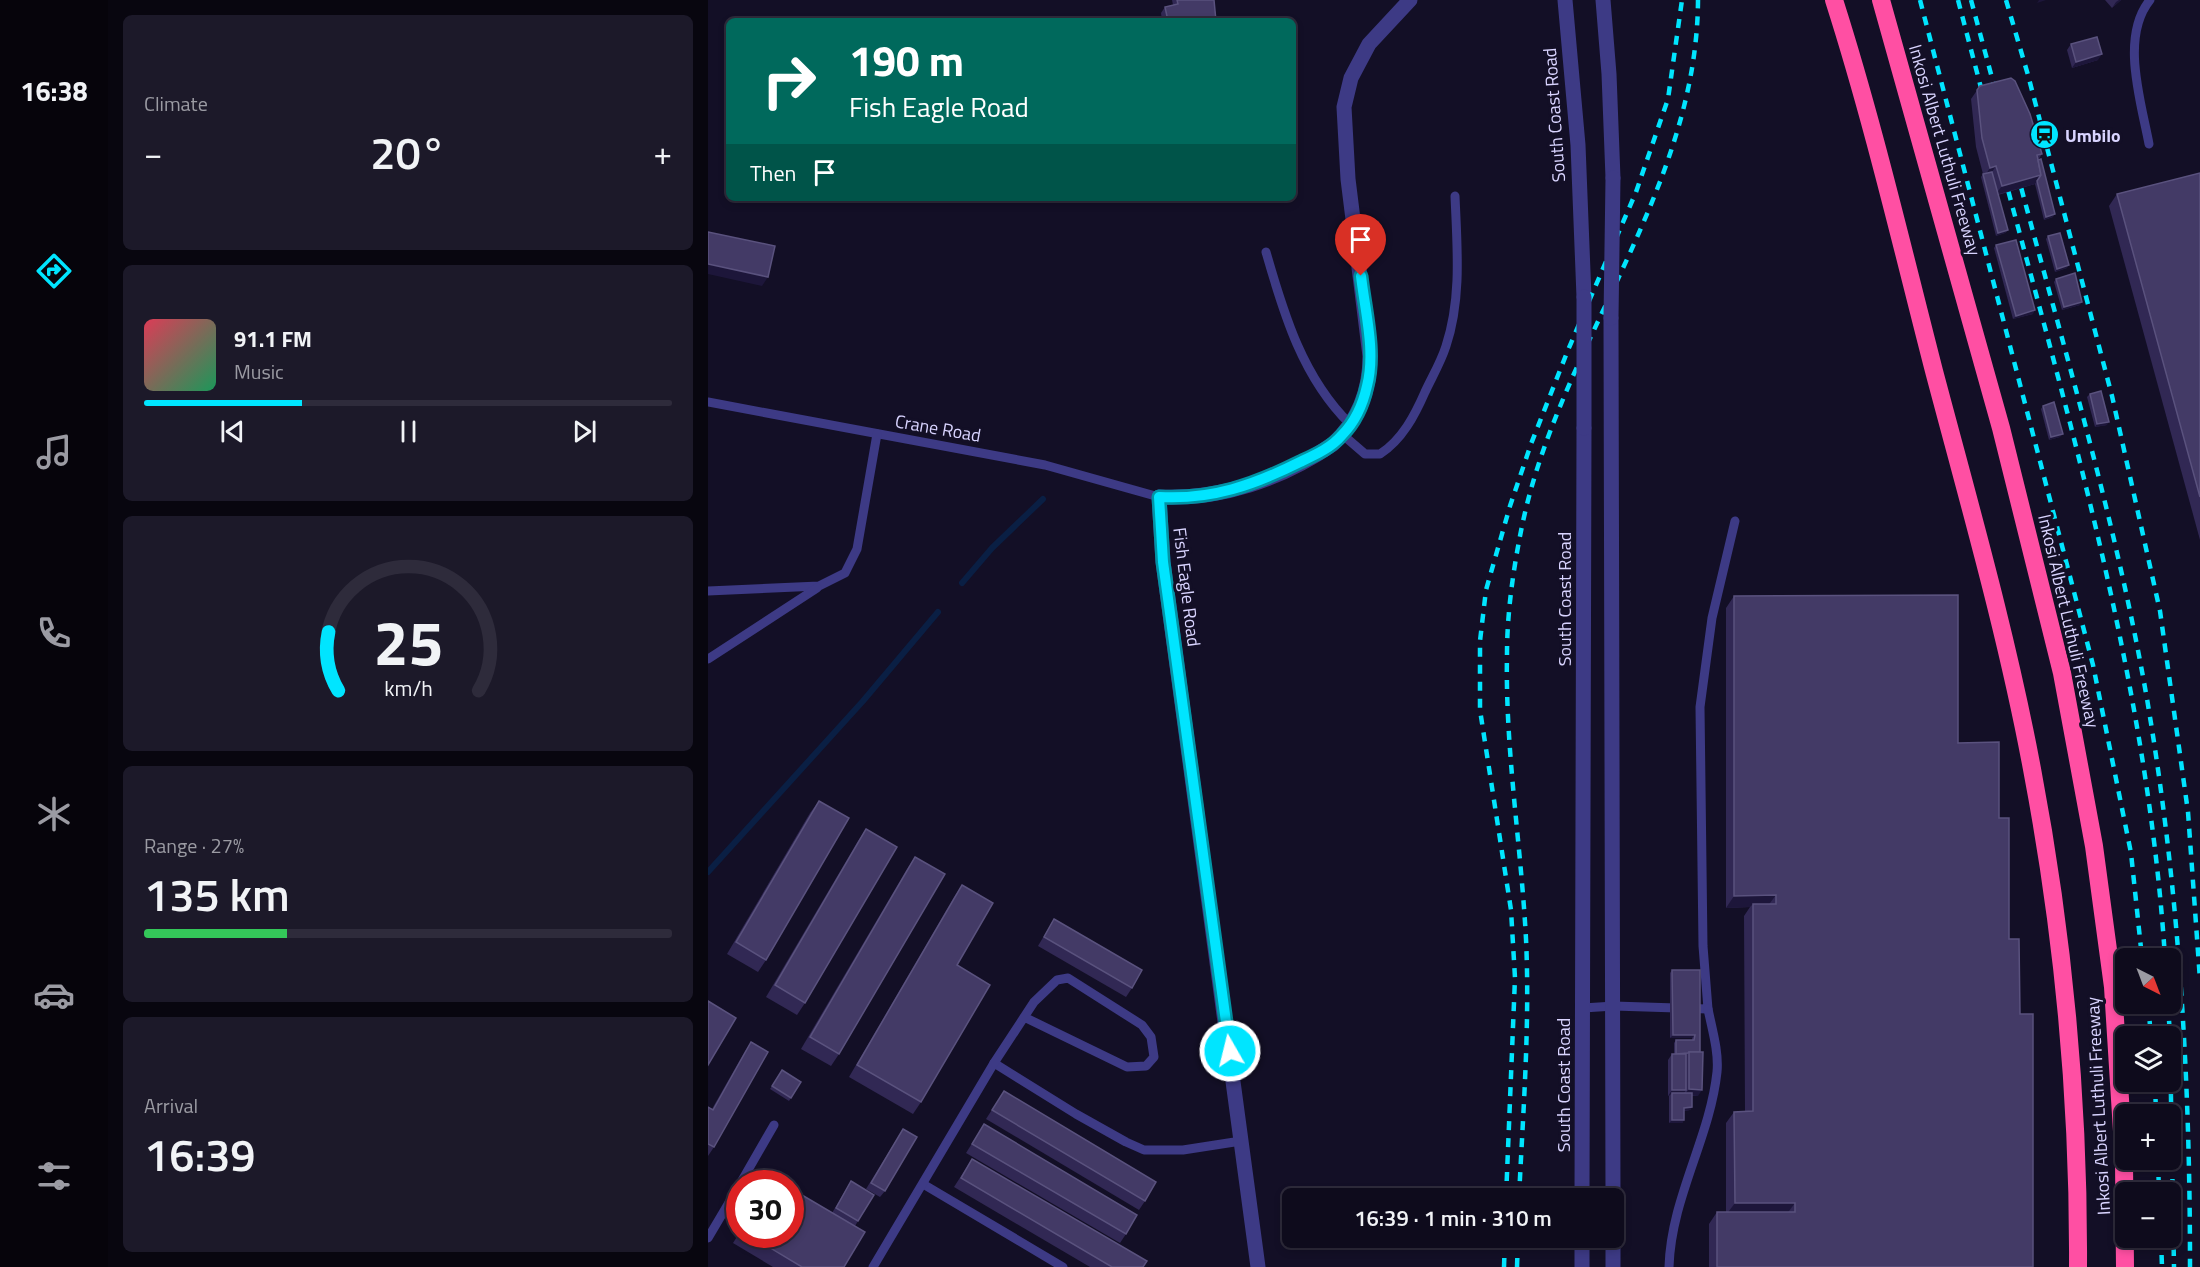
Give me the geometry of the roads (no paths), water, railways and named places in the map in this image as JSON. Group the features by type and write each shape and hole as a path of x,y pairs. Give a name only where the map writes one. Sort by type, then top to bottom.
{"highway":[{"name":"Inkosi Albert Luthuli Freeway","path":"1834,0 1872,128 2000,623 2032,769 2055,907 2068,1033 2078,1194 2078,1267"},
{"name":"Inkosi Albert Luthuli Freeway","path":"1881,0 2001,428 2062,674 2109,946 2124,1163 2125,1267"}],"street":[{"path":"1159,497 1186,499 1211,496 1253,484 1326,448 1347,430 1360,409 1368,386 1370,356 1348,179 1344,107 1351,78 1369,44 1410,0"},
{"name":"South Coast Road","path":"1565,0 1578,145 1584,297 1582,1188"},
{"path":"1603,0 1610,74 1613,178 1611,318 1613,1188"},
{"name":"Fish Eagle Road","path":"1159,497 1163,562 1258,1267"},
{"path":"1582,1248 1582,1267"},
{"path":"1612,1267 1613,1248"}],"lane":[{"path":"2148,144 2137,76 2135,45 2138,22 2150,0"},
{"path":"1266,252 1276,288 1314,382 1365,454 1377,455 1393,444 1416,412 1446,347 1451,327 1458,270 1455,196"},
{"name":"Crane Road","path":"708,402 1045,465 1159,497"},
{"path":"708,660 819,586 845,573 857,549 877,434"},
{"path":"1669,1267 1680,1201 1713,1099 1717,1071 1708,1009 1703,946 1700,707 1712,618 1735,521"},
{"path":"708,591 819,586"},
{"path":"873,1267 994,1063 1024,1017 1044,991 1057,980 1068,978 1142,1025 1151,1037 1155,1057 1146,1066 1127,1067 1024,1017"},
{"path":"1583,1008 1614,1005 1708,1009"},
{"path":"994,1063 1076,1114 1126,1142 1144,1149 1183,1150 1241,1141"},
{"path":"748,1170 774,1125"},
{"path":"923,1184 1063,1267"},
{"path":"708,1238 726,1208"}],"waterway":[{"path":"962,583 992,548 1043,499"},
{"path":"708,872 863,701 938,612"}],"railway":[{"path":"1506,1188 1515,978 1511,910 1480,710 1480,641 1486,590 1510,506 1531,444 1568,350 1636,192 1668,99 1682,0"},
{"path":"1520,1188 1526,1068 1527,971 1524,903 1508,725 1508,624 1513,577 1521,531 1539,463 1564,398 1651,204 1675,139 1692,71 1698,0"},
{"path":"1920,0 2093,665 2131,853 2141,948"},
{"path":"1958,0 1985,103"},
{"path":"1971,0 1998,100"},
{"path":"2006,0 2028,75 2112,396 2160,611 2188,812 2200,980"},
{"path":"2017,172 2104,500 2147,699 2175,911 2185,1053 2190,1267"},
{"path":"2004,175 2081,466 2125,661 2156,858 2164,948"},
{"path":"2149,1014 2150,1026"},
{"path":"2169,1014 2169,1026"},
{"path":"2155,1092 2156,1104"},
{"path":"2171,1092 2174,1267"},
{"path":"2158,1170 2159,1182"},
{"path":"1504,1267 1505,1248"},
{"path":"1517,1267 1518,1248"},
{"path":"2161,1248 2162,1267"}],"place":[{"name":"Umbilo","path":"2044,135"}]}
